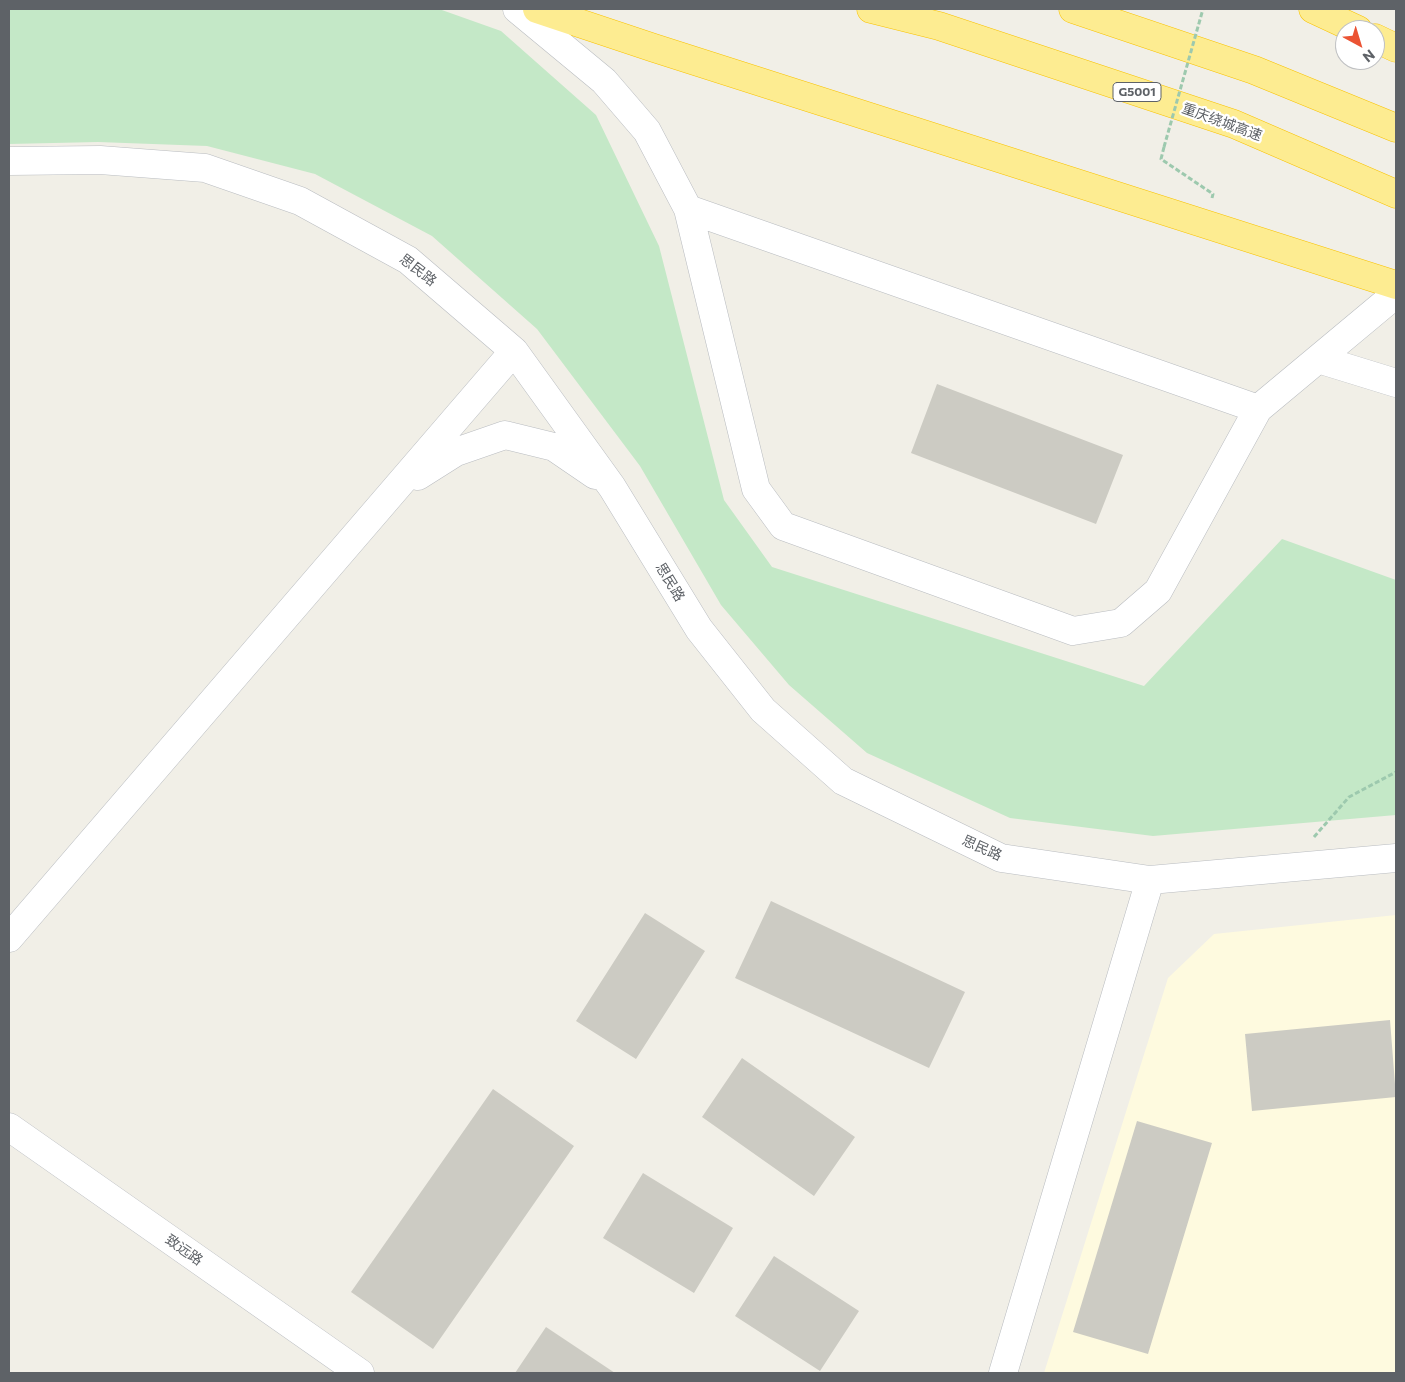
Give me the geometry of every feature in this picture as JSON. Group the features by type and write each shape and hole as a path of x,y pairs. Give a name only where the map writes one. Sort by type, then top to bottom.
{"highway":[{"path":"537,9 1396,285"},
{"name":"重庆绕城高速","path":"871,9 939,26 1234,124 1396,194"},
{"path":"1073,9 1254,70 1396,128"},
{"path":"1313,9 1337,20"}],"street":[{"path":"517,9 604,81 647,131 688,209 756,489 783,526 1073,630 1121,623 1158,591 1258,409 1396,294"},
{"name":"思民路","path":"9,161 100,160 205,168 300,201 408,260 514,351 612,487 699,629 763,710 843,781 1001,858 1150,880 1396,858"},
{"path":"688,209 1258,409"},
{"path":"9,938 514,351"},
{"path":"1318,360 1396,383"},
{"path":"393,492 456,452 505,435 554,447 612,487"},
{"path":"1004,1373 1150,880"},
{"name":"致远路","path":"9,1127 360,1373"}],"path":[{"path":"1202,9 1161,159 1213,194"},
{"path":"1286,868 1349,797 1396,772"}],"shaded area":[{"path":"1396,915 1396,1373 1044,1373 1168,978 1214,934"}],"green space":[{"path":"9,9 439,9 501,31 596,115 659,246 724,500 772,567 1144,686 1282,539 1396,580 1396,815 1153,836 1010,818 867,753 789,685 721,605 640,466 537,329 432,236 315,174 207,146 98,142 9,144"}],"building":[{"path":"937,384 1123,455 1096,524 911,453"},
{"path":"771,901 965,992 929,1068 735,978"},
{"path":"645,913 705,951 636,1059 576,1021"},
{"path":"1390,1020 1396,1097 1252,1111 1245,1034"},
{"path":"742,1058 855,1137 814,1196 702,1117"},
{"path":"493,1089 574,1146 433,1349 351,1292"},
{"path":"1137,1121 1212,1143 1148,1354 1073,1332"},
{"path":"643,1173 733,1228 694,1293 603,1238"},
{"path":"774,1256 859,1311 820,1371 735,1316"},
{"path":"546,1327 615,1373 515,1373"}]}
